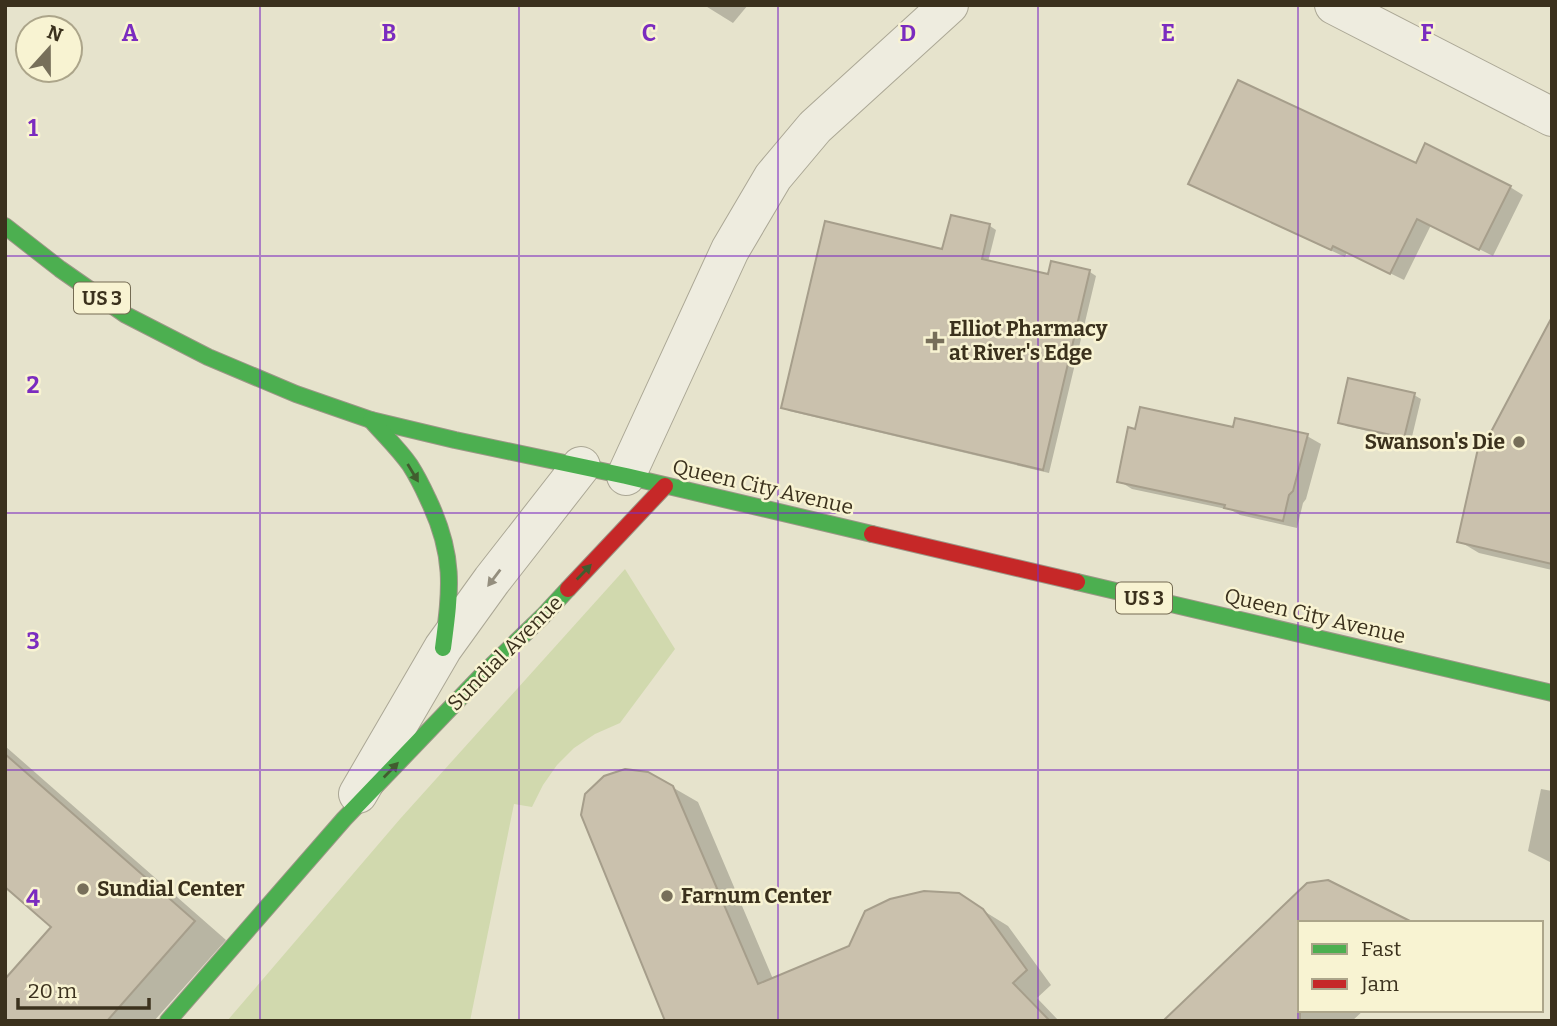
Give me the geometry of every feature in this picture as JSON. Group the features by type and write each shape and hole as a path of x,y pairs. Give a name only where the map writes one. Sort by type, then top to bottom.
{"main road":[{"name":"Queen City Avenue","path":"5,226 126,315 208,357 296,394 371,419 455,440 626,476 1552,693"},
{"path":"371,419 410,466 431,505 447,545 448,606 443,648"},
{"name":"Sundial Avenue","path":"168,1021 344,819 665,486"}],"street":[{"path":"626,476 730,250 773,177 815,127 949,5"},
{"path":"1334,5 1552,117"},
{"name":"Sundial Avenue","path":"344,819 443,648 581,466"}],"green space":[{"path":"625,569 675,649 620,723 595,734 574,748 557,765 532,807 514,804 470,1021 227,1021 400,819"}],"building":[{"path":"1238,80 1416,163 1425,143 1511,186 1479,250 1417,219 1390,274 1333,246 1331,250 1188,184"},
{"name":"Elliot Pharmacy at River's Edge","path":"951,215 990,224 982,259 1048,274 1051,261 1090,270 1043,470 781,408 825,221 942,249"},
{"name":"Swanson's Die","path":"1552,317 1552,564 1457,542 1479,444 1484,445"},
{"path":"1348,378 1415,393 1404,438 1338,423"},
{"path":"1140,407 1233,427 1235,418 1308,434 1283,521 1224,508 1225,505 1117,482 1128,427 1135,429"},
{"name":"Sundial Center","path":"5,754 195,921 107,1021 5,1021 5,979 51,927 5,887"},
{"name":"Farnum Center","path":"625,769 648,772 673,786 758,984 849,946 865,911 890,899 924,891 959,893 983,909 1027,970 1013,983 1050,1021 665,1021 581,815 585,794 604,776"},
{"path":"1328,880 1410,921 1298,921 1300,1021 1163,1021 1307,883"}],"traffic: fast":[{"path":"5,226 126,315 208,357 296,394 371,420 872,534"},
{"path":"371,420 413,469 443,537 449,572 443,648"},
{"path":"1077,582 1552,693"},
{"path":"168,1021 344,819 568,589"}],"traffic: jam":[{"path":"568,589 665,486"},
{"path":"872,534 1077,582"}],"place":[{"name":"Elliot Pharmacy at River's Edge","path":"935,341"},
{"name":"Swanson's Die","path":"1519,442"},
{"name":"Sundial Center","path":"83,889"},
{"name":"Farnum Center","path":"667,896"}]}
